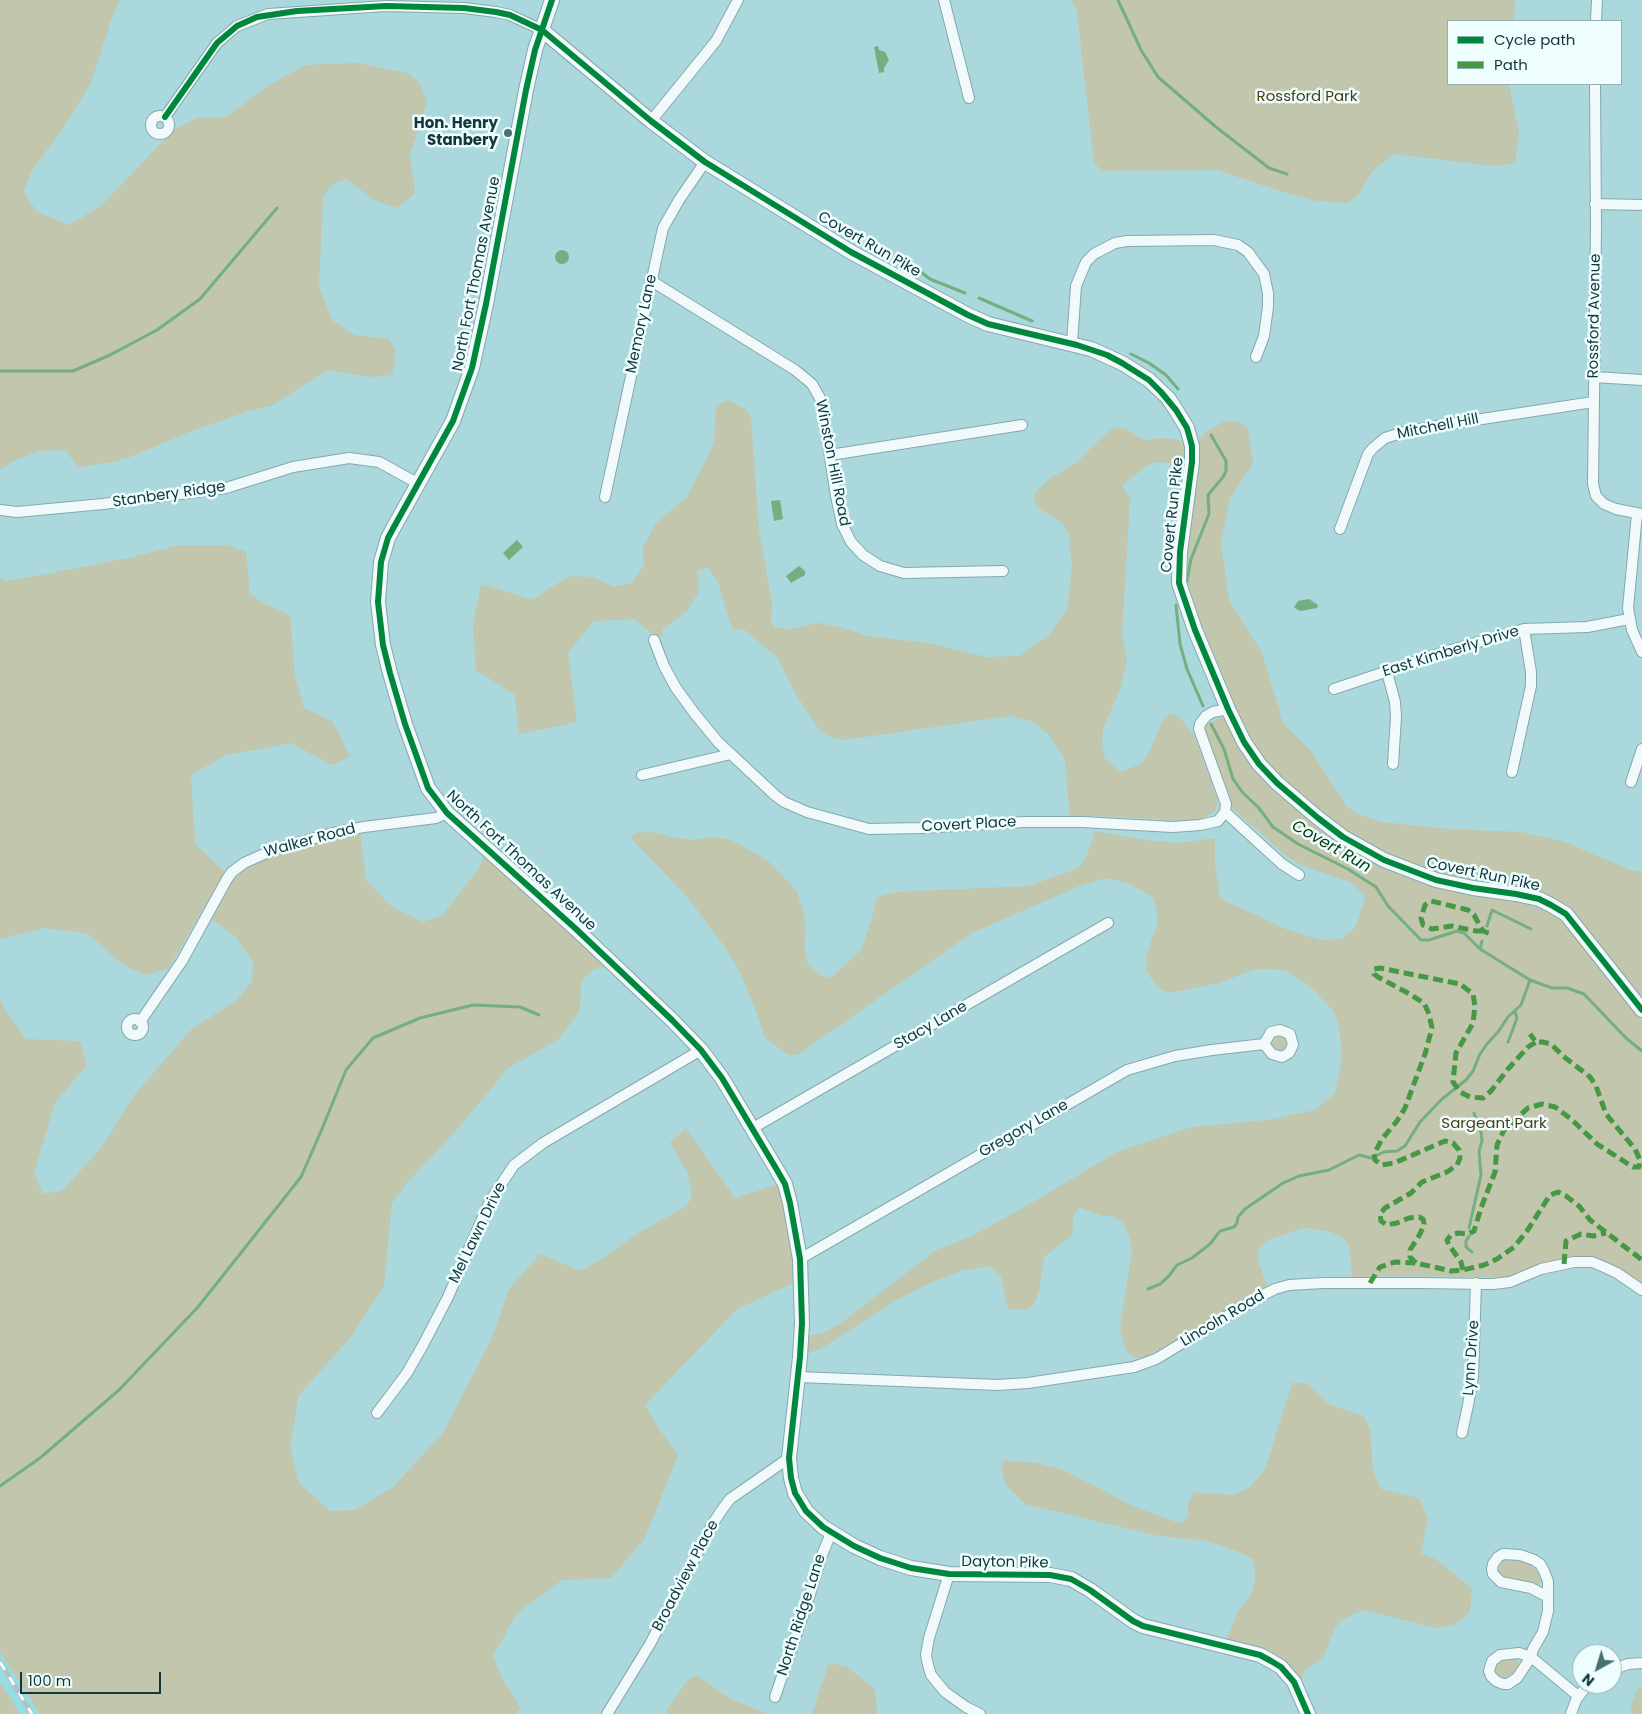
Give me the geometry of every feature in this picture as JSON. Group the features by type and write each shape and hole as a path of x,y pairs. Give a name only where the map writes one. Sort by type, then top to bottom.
{"street":[{"path":"377,0 386,6"},
{"name":"North Fort Thomas Avenue","path":"552,0 535,50 526,90 486,304 472,368 453,421 395,526 384,552 378,588 380,626 390,673 421,772 428,788 447,813 576,929 701,1050 722,1078 753,1128 784,1184 790,1203 800,1259 802,1324 799,1378"},
{"path":"651,121 716,41 738,0"},
{"path":"944,0 969,98"},
{"path":"1596,20 1597,0"},
{"path":"165,117 217,43 238,26 268,14 341,4 464,8 510,15 542,30"},
{"name":"Covert Run Pike","path":"542,30 651,121 705,162 850,252 988,324 1016,332 1072,343 1107,355 1149,380 1168,398 1182,418 1192,446 1192,462 1180,552 1179,583 1195,630 1228,709 1244,742 1259,764 1296,800 1344,837 1384,860 1436,880 1473,888 1516,894 1539,899 1551,904 1566,914 1642,1010"},
{"name":"Rossford Avenue","path":"1595,85 1593,484 1596,496 1609,507 1640,514"},
{"name":"Memory Lane","path":"605,497 662,228 705,162"},
{"path":"1595,204 1642,205"},
{"path":"1072,343 1076,286 1086,262 1094,254 1114,242 1214,240 1238,246 1248,252 1255,259 1264,274 1268,293 1268,307 1264,336 1256,357"},
{"name":"Winston Hill Road","path":"650,280 806,378 812,384 821,400 842,524 851,542 872,562 891,571 913,574 1003,571"},
{"path":"1594,377 1642,380"},
{"name":"Mitchell Hill","path":"1340,528 1368,454 1385,438 1443,424 1593,402"},
{"path":"830,455 1022,425"},
{"name":"Stanbery Ridge","path":"0,510 17,512 103,504 226,488 292,466 349,458 379,462 419,484"},
{"path":"1640,514 1628,608 1632,630 1642,652"},
{"name":"East Kimberly Drive","path":"1334,689 1451,650 1524,629 1587,627 1629,619"},
{"path":"1512,772 1531,686 1531,672 1524,629"},
{"name":"Covert Place","path":"654,640 664,666 676,688 718,742 784,802 817,816 869,829 1025,822 1082,822 1174,827 1200,826 1216,822 1225,812"},
{"path":"1387,672 1395,702 1396,717 1393,764"},
{"path":"1228,709 1212,712 1206,716 1199,729 1226,804 1225,812 1282,864 1299,875"},
{"path":"1631,782 1642,749"},
{"path":"642,775 731,754"},
{"name":"Walker Road","path":"140,1022 182,961 227,878 244,863 276,849 337,832 364,826 436,818 447,813"},
{"name":"Stacy Lane","path":"753,1128 1108,923"},
{"name":"Gregory Lane","path":"800,1259 1127,1070 1158,1060 1183,1055 1264,1044"},
{"name":"Mel Lawn Drive","path":"377,1413 407,1373 424,1344 448,1297 490,1201 514,1165 543,1143 701,1050"},
{"name":"Lincoln Road","path":"799,1378 998,1385 1028,1383 1134,1367 1156,1359 1257,1298 1275,1289 1289,1285 1323,1283 1493,1284 1510,1282 1541,1269 1564,1264 1592,1262 1617,1273 1642,1290"},
{"name":"Lynn Drive","path":"1462,1432 1472,1386 1476,1284"},
{"name":"Dayton Pike","path":"799,1378 789,1458 790,1478 795,1493 802,1505 818,1523 831,1533 880,1558 911,1568 949,1574 1050,1576 1071,1579 1090,1590 1133,1622 1271,1660 1281,1667 1294,1682 1308,1714"},
{"name":"Broadview Place","path":"607,1714 650,1644 709,1530 721,1511 730,1499 789,1458"},
{"name":"North Ridge Lane","path":"775,1697 831,1533"},
{"path":"1548,1597 1531,1588 1501,1582 1493,1574 1493,1564 1503,1554 1520,1555 1540,1564 1548,1581 1548,1597 1546,1620 1531,1657 1578,1696 1570,1714"},
{"path":"949,1574 929,1638 926,1655 928,1665 931,1675 945,1692 966,1707 980,1714"},
{"path":"1622,1666 1642,1663"}],"shaded area":[{"path":"878,46 879,50 885,52 889,60 884,68 884,72 879,73 874,47"},
{"path":"559,250 565,250 569,257 565,264 559,264 555,260 555,254"},
{"path":"780,500 783,519 774,521 771,501"},
{"path":"517,540 523,547 509,560 503,553"},
{"path":"799,566 805,571 805,575 791,583 786,576"},
{"path":"1309,599 1318,605 1317,608 1301,611 1294,607 1298,601"},
{"path":"0,1652 40,1714 20,1714 0,1682"}],"green space":[{"path":"0,0 120,0 111,20 91,83 61,131 30,173 24,192 37,212 69,225 101,206 170,132 199,117 226,117 268,86 305,65 356,63 408,73 421,85 427,103 410,154 415,193 397,208 374,200 346,179 333,184 323,196 319,286 332,320 355,335 388,339 396,350 392,375 368,377 328,370 271,406 248,411 192,431 125,459 79,468 65,450 39,451 11,462 0,470"},
{"name":"Rossford Park","path":"1072,0 1516,0 1513,20 1447,20 1447,85 1509,85 1519,134 1515,163 1495,166 1393,154 1372,172 1357,197 1346,203 1316,201 1217,170 1101,171 1094,162 1077,12"},
{"path":"728,400 747,410 751,419 759,530 772,604 771,622 776,628 792,629 818,623 868,636 927,643 986,657 1019,656 1049,635 1067,609 1072,567 1069,535 1063,524 1035,505 1034,494 1049,479 1076,463 1115,427 1126,429 1147,440 1162,438 1179,440 1185,446 1184,464 1155,462 1145,467 1122,486 1130,498 1122,636 1127,658 1121,687 1103,729 1102,746 1105,759 1120,772 1141,764 1150,751 1165,717 1173,713 1181,719 1195,737 1218,801 1216,810 1203,819 1191,821 1101,816 1070,817 1065,760 1049,735 1032,721 1010,716 844,740 828,736 818,728 794,691 778,658 745,630 732,629 718,582 707,567 697,571 699,591 687,611 662,630 663,637 654,635 634,619 594,621 568,653 577,722 519,734 515,695 476,670 473,625 481,584 533,600 571,576 593,577 614,587 632,583 644,565 643,547 656,523 687,497 714,444 716,406"},
{"path":"1239,421 1248,430 1253,463 1230,498 1221,543 1229,600 1262,653 1283,723 1311,751 1347,807 1360,815 1382,822 1449,829 1521,832 1565,842 1630,870 1642,871 1642,997 1576,919 1556,900 1530,889 1455,876 1402,862 1343,831 1269,768 1249,738 1212,657 1183,574 1200,459 1197,442 1205,433 1223,422"},
{"path":"179,545 226,545 246,552 250,594 263,603 290,615 295,676 304,708 333,722 350,757 332,765 291,743 226,755 191,775 195,844 225,872 168,969 145,975 122,964 87,933 43,928 0,939 0,578 8,581 129,558"},
{"name":"Sargeant Park","path":"1219,718 1224,718 1230,724 1282,795 1325,834 1364,858 1396,873 1529,904 1552,914 1565,924 1642,1021 1642,1283 1599,1259 1584,1256 1550,1263 1509,1277 1383,1276 1352,1279 1348,1243 1338,1235 1328,1231 1305,1228 1267,1240 1260,1247 1257,1258 1267,1287 1255,1291 1193,1332 1141,1359 1130,1355 1125,1349 1120,1328 1132,1251 1129,1236 1123,1223 1113,1216 1103,1216 1080,1208 1074,1213 1072,1235 1044,1257 1039,1290 1034,1304 1025,1310 1008,1309 1001,1277 990,1266 964,1270 932,1282 896,1300 819,1350 807,1353 807,1336 825,1332 840,1324 936,1250 970,1237 1117,1152 1192,1127 1268,1120 1315,1110 1335,1093 1342,1059 1340,1030 1334,1012 1311,987 1285,970 1256,969 1219,983 1169,993 1157,987 1146,970 1147,953 1157,925 1157,913 1153,897 1128,883 1105,878 1077,887 972,933 797,1055 789,1055 765,1038 740,972 724,946 689,899 630,837 636,833 652,832 692,840 709,837 730,839 768,861 797,891 806,923 804,945 808,965 820,975 831,978 861,950 877,897 896,892 1029,886 1076,869 1086,858 1094,831 1145,840 1179,843 1215,838 1215,865 1220,896 1225,901 1288,930 1322,940 1341,939 1355,928 1365,896 1350,882 1300,865 1284,854 1230,806 1204,732 1206,725"},
{"path":"360,831 366,880 392,907 423,922 442,916 480,867 484,854 607,967 594,969 581,981 580,1011 559,1039 508,1068 461,1125 407,1183 392,1203 384,1286 350,1338 299,1395 290,1445 299,1483 330,1511 355,1510 393,1487 443,1433 492,1338 509,1289 540,1254 581,1271 605,1257 635,1235 687,1206 692,1196 688,1174 670,1143 686,1128 735,1198 779,1184 790,1228 796,1282 737,1309 645,1405 678,1455 645,1538 611,1578 562,1580 517,1613 493,1656 502,1679 521,1708 516,1714 40,1714 0,1652 0,1000 8,1015 26,1039 80,1041 87,1065 55,1103 34,1173 43,1194 62,1191 101,1148 135,1094 193,1028 236,1001 252,981 253,963 237,938 212,919 234,879 250,865 295,848"},
{"path":"1277,1035 1283,1035 1288,1040 1286,1049 1277,1051 1272,1046 1272,1040"},
{"path":"1292,1383 1307,1383 1329,1404 1363,1416 1370,1428 1373,1470 1381,1489 1419,1498 1428,1518 1421,1553 1437,1560 1472,1589 1470,1612 1456,1624 1437,1628 1363,1610 1341,1620 1333,1632 1323,1658 1305,1670 1302,1679 1286,1662 1262,1648 1227,1640 1237,1613 1251,1595 1255,1579 1254,1560 1238,1551 1202,1540 1159,1536 1025,1504 1006,1485 1001,1467 1004,1460 1036,1463 1061,1469 1128,1504 1181,1523 1188,1517 1188,1504 1194,1492 1233,1495 1249,1488 1265,1470"},
{"path":"1512,1558 1524,1561 1536,1569 1541,1582 1538,1586 1500,1575 1498,1571 1502,1562"},
{"path":"1515,1658 1519,1665 1515,1671 1506,1678 1500,1677 1494,1670 1495,1664 1502,1659"},
{"path":"829,1663 846,1666 875,1689 877,1714 812,1714"},
{"path":"697,1675 737,1702 768,1714 666,1714 687,1681"},
{"path":"0,1682 13,1702 20,1714 0,1714"},
{"path":"1642,1688 1642,1714 1631,1714 1632,1703 1637,1689"}],"waterway":[{"path":"1118,0 1141,50 1158,77 1216,127 1269,168 1287,174"},
{"path":"0,371 73,371 110,355 157,330 200,299 277,208"},
{"name":"Covert Run","path":"910,264 930,279 965,293"},
{"name":"Covert Run","path":"979,298 1032,321"},
{"name":"Covert Run","path":"1131,354 1149,363 1166,375 1178,389"},
{"name":"Covert Run","path":"1187,581 1191,559 1209,514 1208,495 1226,471 1226,461 1211,435"},
{"name":"Covert Run","path":"1176,605 1180,644 1187,669 1203,706"},
{"name":"Covert Run","path":"1211,724 1224,749 1233,779 1273,827 1298,844 1348,869 1376,887 1388,906 1421,940 1429,940 1457,931 1464,933 1480,949 1530,980 1552,988 1567,988 1584,994 1626,1038 1642,1051"},
{"path":"1487,926 1492,910 1531,929"},
{"name":"Covert Run","path":"1480,949 1482,941"},
{"path":"1148,1289 1160,1284 1177,1265 1192,1258 1210,1244 1220,1231 1234,1227 1238,1217 1245,1209 1283,1183 1299,1176 1329,1170 1359,1155 1371,1158 1384,1152 1397,1151 1405,1146 1420,1122 1442,1099 1466,1080 1473,1071 1480,1054 1487,1044 1508,1017 1521,1005 1530,980"},
{"path":"0,1486 40,1458 119,1390 198,1307 301,1177 346,1070 373,1038 420,1018 473,1005 520,1007 539,1015"},
{"path":"1508,1042 1517,1018 1515,1012"},
{"path":"1469,1228 1481,1175 1479,1151 1482,1141 1481,1132 1474,1113"},
{"path":"1469,1236 1466,1241 1466,1247 1472,1252"}],"railway":[{"path":"0,1662 32,1714"}],"marked path":[{"path":"1483,931 1452,926 1432,929 1423,925 1421,918 1425,905 1431,901 1468,910 1474,915 1483,931 1491,934"},
{"path":"1416,1263 1410,1257 1410,1250 1420,1234 1424,1224 1423,1219 1419,1217 1409,1218 1387,1225 1381,1221 1380,1214 1385,1208 1411,1193 1422,1182 1447,1172 1457,1165 1460,1158 1459,1150 1453,1143 1445,1141 1394,1163 1382,1165 1375,1160 1374,1154 1382,1139 1405,1108 1425,1054 1432,1028 1424,1003 1378,977 1374,974 1374,969 1380,968 1460,984 1473,994 1475,1006 1473,1023 1456,1053 1453,1082 1460,1092 1470,1097 1483,1098 1528,1047 1536,1042"},
{"path":"1463,1270 1461,1262 1447,1240 1451,1235 1458,1233 1468,1234 1474,1231 1495,1172 1497,1145 1504,1130 1528,1108 1542,1104 1555,1107 1571,1119 1597,1144 1633,1167 1639,1167 1640,1160 1635,1149 1606,1114 1596,1086 1590,1077 1551,1044 1536,1042 1530,1034"},
{"path":"1370,1283 1380,1267 1395,1262 1416,1263 1451,1271 1484,1265 1497,1259 1514,1247 1527,1231 1550,1195 1558,1192 1579,1206 1590,1220 1642,1260"},
{"path":"1564,1264 1566,1241 1581,1234 1593,1236 1606,1233"}],"cycle path":[{"path":"552,0 535,50 526,90 486,304 472,368 453,421 388,538 381,562 378,602 383,645 405,724 428,788 447,813 576,929 701,1050 722,1078 785,1184 800,1259 802,1323 789,1458 795,1493 806,1511 823,1527 854,1546 880,1558 911,1568 949,1574 1050,1575 1071,1579 1143,1626 1260,1655 1281,1667 1294,1682 1308,1714"},
{"path":"165,117 217,43 237,26 257,17 297,11 386,6 464,8 510,15 542,30 651,121 705,162 851,252 988,324 1077,345 1107,355 1122,363 1149,380 1176,410 1187,428 1192,446 1192,462 1180,552 1179,583 1195,630 1228,709 1244,742 1259,764 1277,783 1318,818 1343,837 1384,860 1436,880 1539,899 1566,914 1642,1010"}],"place":[{"name":"Hon. Henry Stanbery","path":"508,133"}]}
